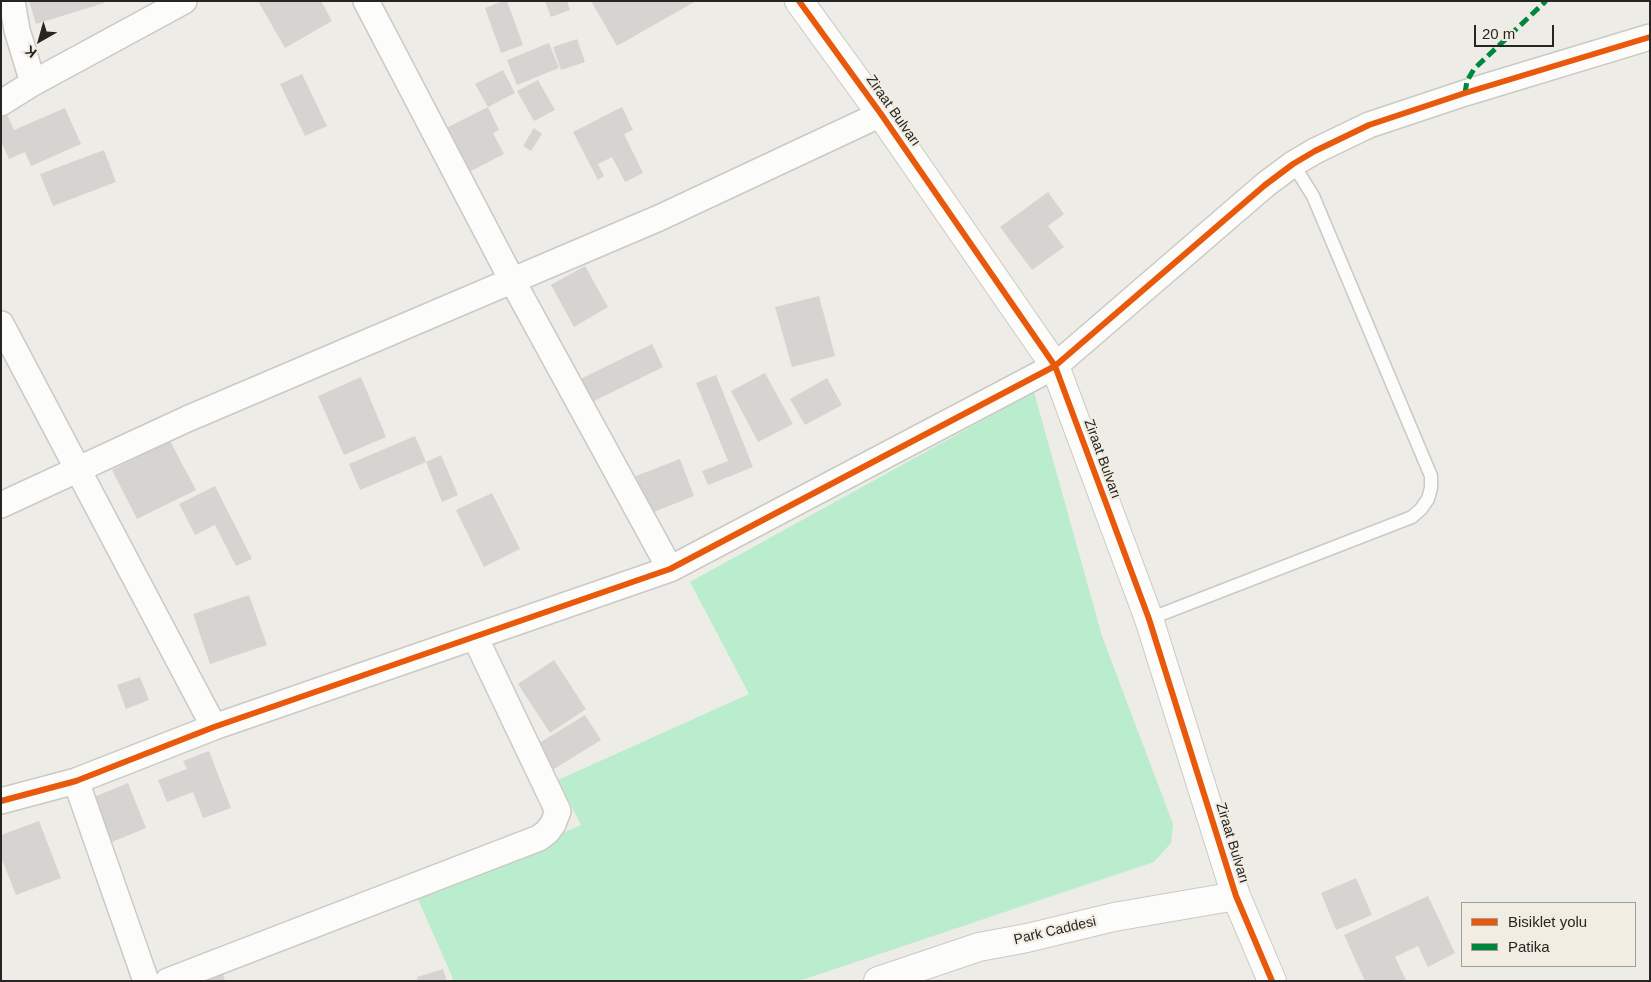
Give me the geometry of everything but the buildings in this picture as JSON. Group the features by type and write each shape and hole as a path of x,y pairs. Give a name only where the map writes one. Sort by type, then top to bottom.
{"street":[{"path":"12,1 20,39 33,83"},
{"path":"1,104 33,83 184,1"},
{"path":"366,1 512,280 670,569"},
{"name":"Ziraat Bulvarı","path":"799,1 881,114 1055,366 1149,620 1236,896 1272,981"},
{"path":"1,802 76,781 214,726 670,569 1055,366 1265,185 1293,164 1341,137 1369,125 1465,93 1650,37"},
{"path":"1,505 187,419 659,218 881,114"},
{"path":"1,324 214,726"},
{"path":"168,981 539,838 547,832 553,824 558,811 474,637"},
{"path":"76,781 146,981"},
{"name":"Park Caddesi","path":"878,981 979,947 1027,938 1114,917 1236,896"}],"lane":[{"path":"1149,620 1412,517 1428,499 1431,488 1431,476 1313,196 1293,164"}],"green space":[{"path":"1034,392 1102,636 1173,824 1171,843 1154,862 799,981 454,981 417,897 581,825 558,780 749,694 690,582"}],"marked path":[{"path":"1465,93 1467,81 1474,69 1546,1"}],"cycle path":[{"path":"799,1 881,114 1055,366 1149,619 1236,896 1272,981"},
{"path":"1,801 76,781 214,727 670,569 1055,366 1265,185 1293,164 1315,151 1369,125 1465,93 1650,37"}]}
